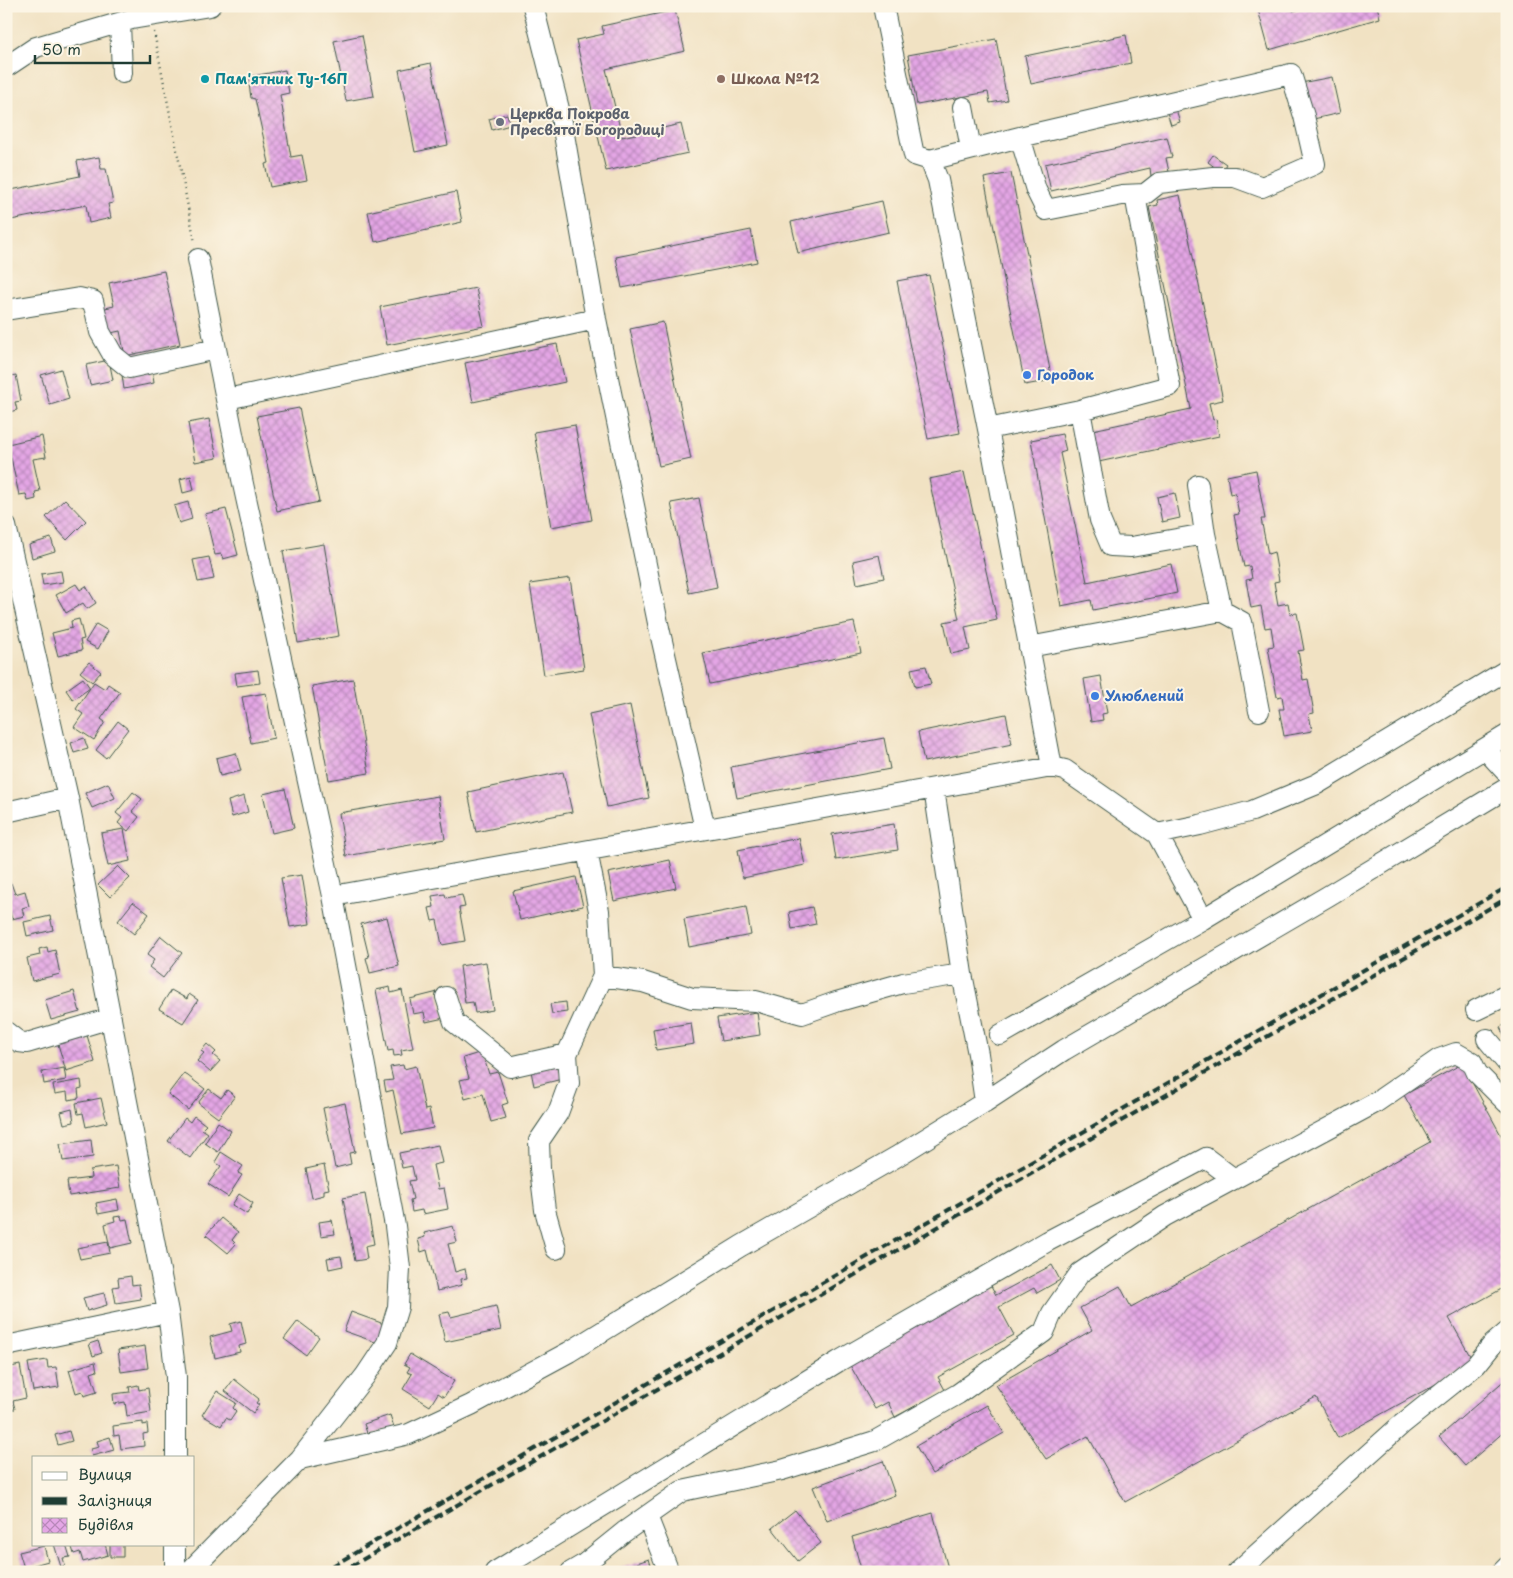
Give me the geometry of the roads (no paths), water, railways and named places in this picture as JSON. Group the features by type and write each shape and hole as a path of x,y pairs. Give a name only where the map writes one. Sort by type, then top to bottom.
{"street":[{"path":"6,67 36,47 120,23 150,11 210,6"},
{"path":"533,6 561,117 596,319 659,628 705,830"},
{"path":"883,6 914,155 930,160 1020,137 1290,74 1304,116 1315,164 1262,187 1235,177 1213,177 1159,183 1145,194 1122,195 1046,210 1036,190 1020,137"},
{"path":"120,23 122,73"},
{"path":"963,107 971,149"},
{"path":"930,160 938,180 988,429 1052,767"},
{"path":"988,429 1080,410 1170,386 1135,195"},
{"path":"188,1572 300,1459 365,1376 387,1343 398,1307 400,1268 395,1226 333,896 245,493 198,259"},
{"path":"6,310 79,298 93,300 100,332 113,355 128,368 216,349"},
{"path":"227,399 596,319"},
{"path":"1080,410 1100,520 1111,546 1131,547 1205,534"},
{"path":"1198,485 1205,534 1222,611"},
{"path":"6,526 68,798 168,1312 176,1377 176,1456"},
{"path":"1029,648 1222,611 1242,622 1259,711"},
{"path":"1157,834 1252,811 1316,784 1507,670"},
{"path":"1000,1035 1203,919 1507,735"},
{"path":"1485,749 1507,773"},
{"path":"333,896 1052,767 1065,770 1157,834 1203,919"},
{"path":"300,1459 409,1434 471,1405 569,1352 741,1246 896,1157 1064,1050 1328,896 1507,788"},
{"path":"934,789 962,974 978,1054 985,1102"},
{"path":"6,812 68,798"},
{"path":"556,1250 545,1210 539,1141 558,1113 569,1084 567,1054 603,976 600,911 587,851"},
{"path":"603,976 643,982 692,998 756,1002 802,1014 836,1002 903,984 962,974"},
{"path":"1476,1010 1507,995"},
{"path":"446,998 454,1022 510,1067 567,1054"},
{"path":"6,1032 19,1042 27,1043 111,1018"},
{"path":"1487,1039 1507,1062"},
{"path":"571,1572 583,1566 624,1532 682,1491 782,1470 875,1441 958,1394 1044,1332 1052,1312 1080,1273 1165,1216 1375,1103 1439,1059 1456,1053 1472,1062 1477,1073 1507,1103"},
{"path":"495,1572 839,1361 1057,1237 1206,1158 1234,1179"},
{"path":"6,1346 168,1312"},
{"path":"1237,1572 1401,1425 1476,1365 1493,1344 1507,1332"},
{"path":"647,1516 669,1572"},
{"path":"175,1546 175,1572"},
{"path":"1502,1572 1507,1567"}],"railway":[{"path":"322,1572 1507,887"},
{"path":"341,1572 1507,898"}],"place":[{"name":"Пам'ятник Ту-16П","path":"205,79"},
{"name":"Школа №12","path":"721,79"},
{"name":"Церква Покрова Пресвятої Богородиці","path":"500,122"},
{"name":"Городок","path":"1027,375"},
{"name":"Улюблений","path":"1095,696"}]}
